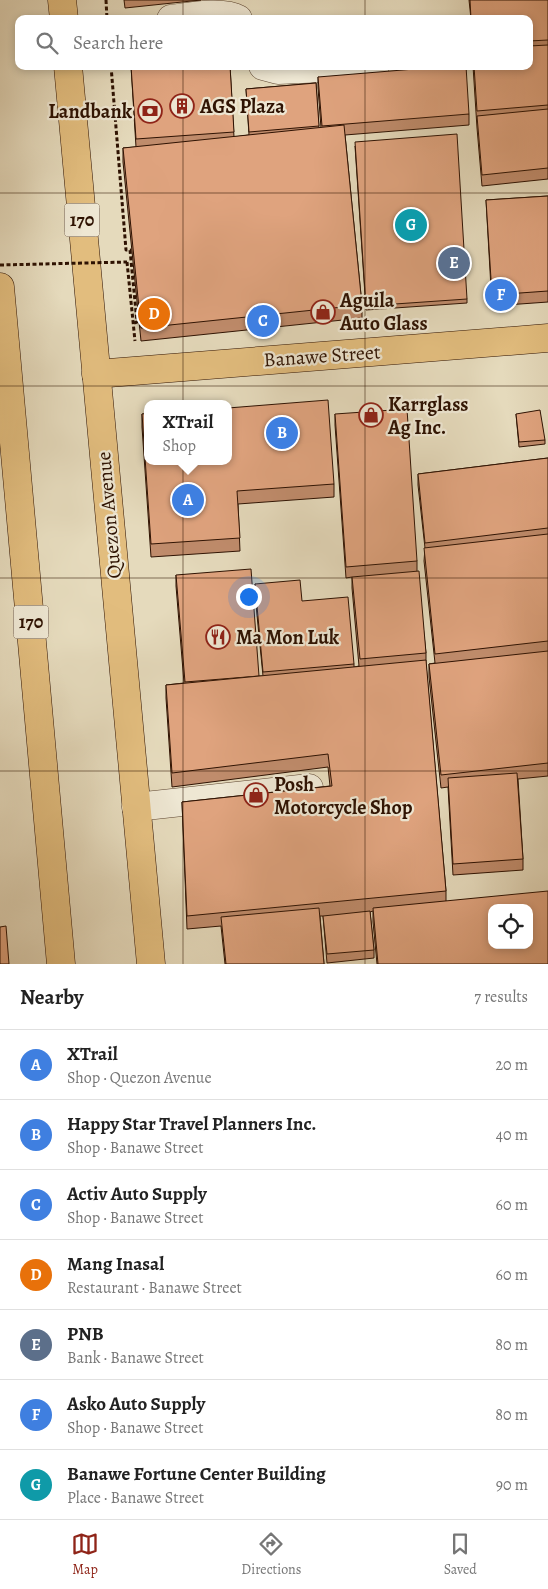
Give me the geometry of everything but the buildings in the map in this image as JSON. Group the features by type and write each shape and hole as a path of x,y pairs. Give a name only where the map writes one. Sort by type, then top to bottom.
{"main road":[{"path":"62,0 64,15"},
{"name":"Quezon Avenue","path":"68,70 151,964"},
{"name":"170","path":"0,287 5,382 61,964"},
{"name":"Banawe Street","path":"96,374 548,338"}],"lane":[{"path":"136,807 310,788"}],"path":[{"path":"106,0 107,15"},
{"path":"0,265 126,262 134,323 137,322 130,250 126,250 111,70"}],"place":[{"name":"AGS Plaza","path":"182,106"},
{"name":"Landbank","path":"150,111"},
{"name":"Banawe Fortune Center Building","path":"411,225"},
{"name":"PNB","path":"454,263"},
{"name":"Asko Auto Supply","path":"501,295"},
{"name":"Aguila Auto Glass","path":"323,312"},
{"name":"Mang Inasal","path":"154,314"},
{"name":"Activ Auto Supply","path":"263,321"},
{"name":"Karrglass Ag Inc.","path":"371,415"},
{"name":"Happy Star Travel Planners Inc.","path":"282,433"},
{"name":"XTrail","path":"188,500"},
{"name":"Ma Mon Luk","path":"218,637"},
{"name":"Posh Motorcycle Shop","path":"256,795"}]}
